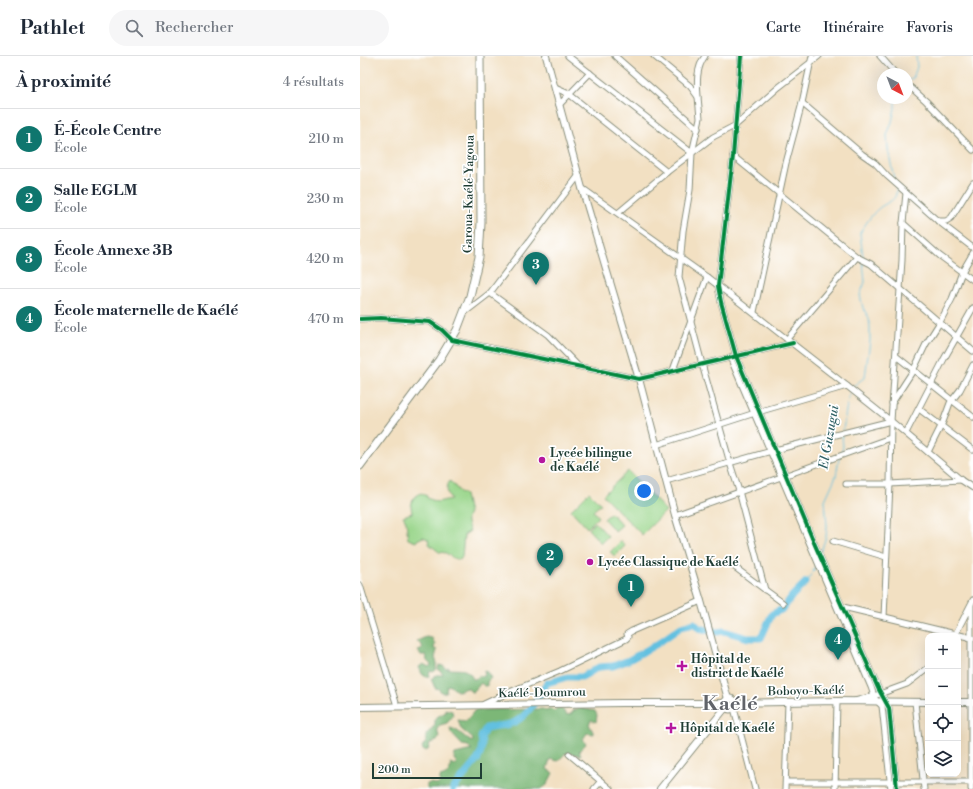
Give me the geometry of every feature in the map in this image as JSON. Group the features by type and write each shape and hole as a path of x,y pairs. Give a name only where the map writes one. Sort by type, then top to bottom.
{"highway":[{"name":"Garoua-Kaélé-Yagoua","path":"360,466 439,360 452,340 470,296 479,257 481,223 480,56"}],"main road":[{"path":"546,56 582,188 639,379 675,514 702,601 726,703"},
{"path":"660,789 726,703 732,699 734,705"},
{"name":"Boboyo-Kaélé","path":"726,703 730,709 734,705 788,702 886,702"},
{"path":"886,702 925,702"},
{"path":"961,702 972,702"},
{"name":"Kaélé-Doumrou","path":"360,707 484,704 726,703"}],"street":[{"path":"568,56 692,153"},
{"path":"615,56 698,129"},
{"path":"654,56 690,86 698,97"},
{"path":"705,56 699,65 697,82 700,118 692,153 690,190 683,231 679,277 765,590"},
{"path":"741,56 733,156 718,286 720,302 733,357 871,687 873,696 882,706 891,789"},
{"path":"754,312 812,56"},
{"path":"618,213 692,153 719,133 736,125 764,100 819,56"},
{"path":"880,56 891,68"},
{"path":"559,105 590,74"},
{"path":"554,88 569,94 667,172"},
{"path":"913,89 973,150"},
{"path":"802,103 875,164 938,220 973,248"},
{"path":"733,156 780,193 857,258 871,264 973,350"},
{"path":"464,313 490,294 579,175"},
{"path":"938,220 946,221 951,218 973,184"},
{"path":"582,188 754,312 906,433 961,480 973,488"},
{"path":"884,616 890,484 890,438 906,192"},
{"path":"903,223 940,256 973,280"},
{"path":"892,404 914,369 926,344 952,300 962,272 973,253"},
{"path":"787,339 857,258"},
{"path":"673,370 707,277"},
{"path":"490,294 548,335 578,366"},
{"path":"906,433 973,308"},
{"path":"360,319 381,318 430,322 442,330 452,340 639,379 673,370 793,344"},
{"path":"896,356 973,417"},
{"path":"928,452 952,401 960,390 973,365"},
{"path":"656,445 847,386"},
{"path":"919,408 940,426 973,450"},
{"path":"666,481 773,451 891,421"},
{"path":"675,514 890,438"},
{"path":"783,475 889,708 897,789"},
{"path":"846,484 890,484 961,480"},
{"path":"833,542 886,557"},
{"path":"733,566 783,603"},
{"path":"360,585 397,706"},
{"path":"484,704 560,671 626,639 628,637 627,634 632,631 702,601"},
{"path":"956,633 972,602"},
{"path":"971,789 972,602"},
{"path":"843,607 948,633"},
{"path":"961,636 972,637"},
{"path":"854,701 907,684 927,669"},
{"path":"862,698 867,694 871,687"},
{"path":"835,789 837,701"},
{"path":"785,789 788,702"},
{"path":"915,702 924,789"},
{"path":"734,705 756,789"},
{"path":"569,754 610,789"},
{"path":"594,789 601,781"},
{"path":"786,782 972,782"}],"green space":[{"path":"628,471 666,511 642,535 603,495"},
{"path":"450,481 460,492 465,495 469,513 467,522 470,531 464,535 462,557 460,560 453,558 446,553 439,552 429,544 428,539 423,537 416,542 408,539 406,521 403,516 412,513 411,507 413,498 421,493 427,496 427,498 437,502 451,499 447,490 447,486"},
{"path":"589,492 601,504 593,511 598,517 587,528 571,510"},
{"path":"611,513 622,525 615,531 604,519"},
{"path":"595,522 608,536 601,543 588,529"},
{"path":"621,541 625,546 615,556 610,552"},
{"path":"426,637 432,638 435,644 434,649 437,650 435,658 437,663 436,670 433,672 430,671 429,676 426,677 422,674 419,667 423,664 429,667 431,665 427,661 426,655 421,655 418,651 423,647 417,641"},
{"path":"439,665 448,670 448,667 450,669 461,669 466,671 473,679 480,676 485,676 484,671 487,672 491,678 487,682 487,686 484,686 481,683 473,692 468,688 457,691 449,685 447,686 446,692 442,693 439,689 435,688 431,679 436,675 443,675 438,669"},
{"path":"557,708 561,708 567,715 580,708 595,711 597,715 596,722 591,720 589,724 594,734 587,733 583,739 586,744 579,751 581,755 566,753 558,761 550,759 547,769 553,773 547,785 541,789 427,789 427,784 430,783 437,785 440,783 440,777 447,774 450,770 450,763 455,765 457,763 454,759 455,754 472,750 468,746 462,745 451,733 450,728 459,732 472,742 473,739 461,729 458,720 466,721 475,710 543,709 546,711 551,709 554,711"},
{"path":"445,709 452,711 453,716 447,723 440,725 437,729 439,737 437,741 430,743 428,750 424,751 422,749 423,745 426,743 426,735 435,725 435,718 446,712"}],"waterway":[{"name":"El Guzugui","path":"913,78 917,67 916,56"},
{"name":"El Guzugui","path":"894,179 888,149 887,135 892,122 895,104"},
{"name":"El Guzugui","path":"863,257 860,233 875,211 894,198 896,195 896,186"},
{"name":"El Guzugui","path":"852,387 865,377 870,341 869,318 863,308 860,295 865,282 863,262"},
{"name":"El Guzugui","path":"843,430 850,392"},
{"name":"El Guzugui","path":"841,453 843,447 842,435"},
{"name":"El Guzugui","path":"821,551 826,537 827,526 825,500 836,476 839,458"},
{"name":"El Guzugui","path":"806,582 813,572 816,564"},
{"name":"El Guzugui","path":"453,789 478,759 482,748 481,737 486,728 510,724 522,717 532,706 547,683 567,677 582,677 599,667 613,666 629,660 657,644 681,627 694,623 699,628 717,632 724,631 748,638 761,638 772,614 783,609 792,596 806,582"}],"cycle path":[{"path":"741,56 733,156 718,286 721,302 736,356 815,545 878,688 889,708 897,789"},
{"path":"360,319 381,318 430,322 442,330 452,340 639,379 793,343"}],"place":[{"name":"École Annexe 3B","path":"536,285"},
{"name":"Lycée bilingue de Kaélé","path":"542,460"},
{"name":"Lycée Classique de Kaélé","path":"590,562"},
{"name":"Salle EGLM","path":"550,576"},
{"name":"É-École Centre","path":"631,607"},
{"name":"École maternelle de Kaélé","path":"838,660"},
{"name":"Hôpital de district de Kaélé","path":"682,666"},
{"name":"Hôpital de Kaélé","path":"671,728"}],"district":[{"name":"Kaélé","path":"730,704"}]}
